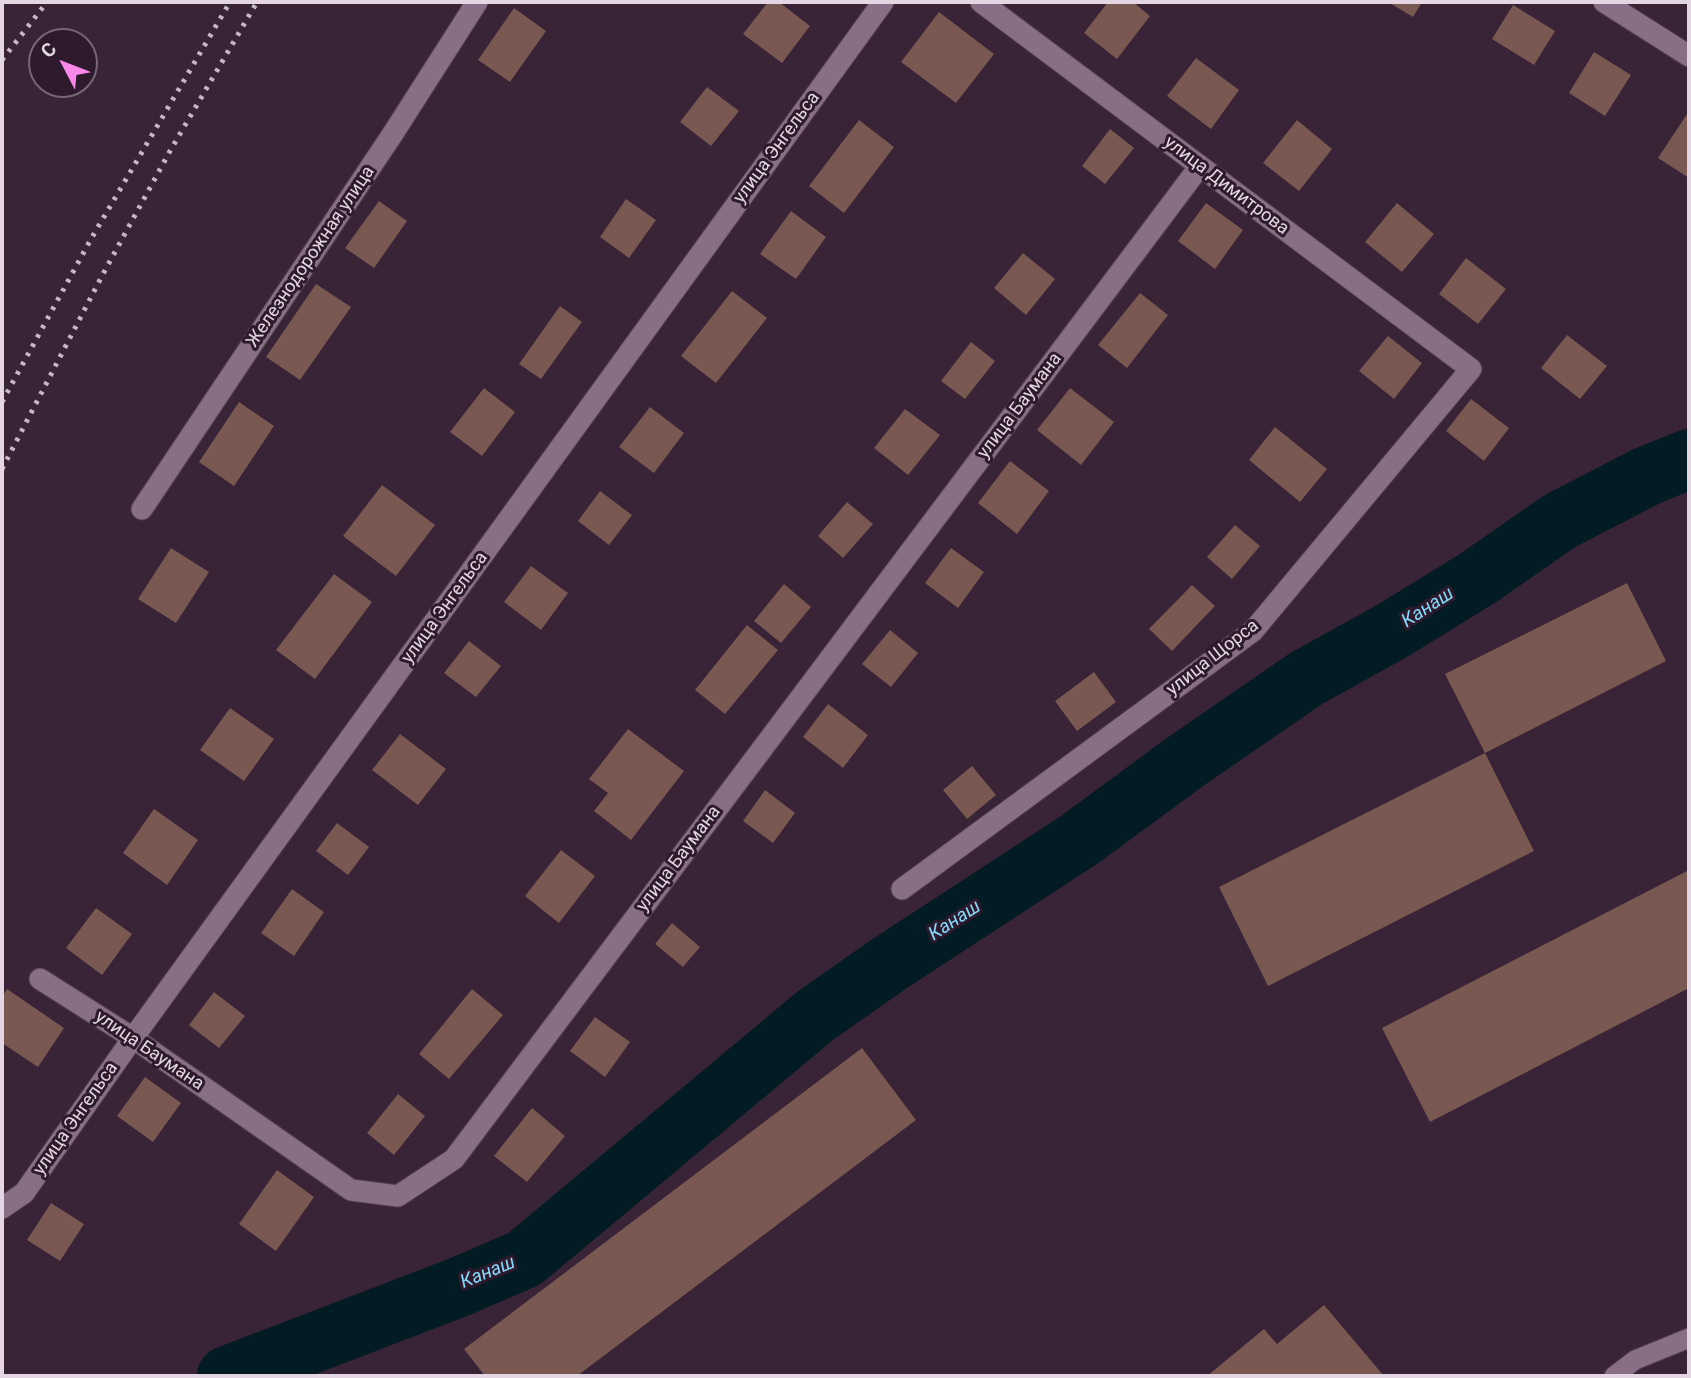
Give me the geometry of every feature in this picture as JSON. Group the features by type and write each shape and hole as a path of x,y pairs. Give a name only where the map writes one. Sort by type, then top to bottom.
{"street":[{"name":"Железнодорожная улица","path":"142,509 394,132 477,2"},
{"name":"улица Энгельса","path":"2,1208 24,1193 133,1038 883,2"},
{"name":"улица Димитрова","path":"981,2 1471,369"},
{"path":"1604,2 1689,56"},
{"name":"улица Баумана","path":"40,979 133,1038 351,1191 398,1196 454,1160 1200,166"},
{"name":"улица Щорса","path":"902,889 1253,631 1471,369"}],"lane":[{"path":"1614,1376 1635,1360 1689,1338"}],"building":[{"path":"768,2 779,2 810,26 782,63 743,34"},
{"path":"1108,2 1133,2 1150,16 1117,59 1084,33"},
{"path":"1388,2 1422,2 1413,17"},
{"path":"1513,5 1555,31 1534,65 1492,39"},
{"path":"514,8 546,31 510,82 478,60"},
{"path":"939,12 994,54 956,103 901,62"},
{"path":"1594,52 1631,75 1605,116 1569,93"},
{"path":"1196,58 1239,90 1211,129 1167,96"},
{"path":"707,87 739,111 711,146 680,122"},
{"path":"1689,111 1689,178 1658,158"},
{"path":"859,120 894,147 844,213 809,186"},
{"path":"1297,120 1332,149 1299,191 1263,163"},
{"path":"1110,129 1134,148 1105,184 1082,166"},
{"path":"626,199 656,220 629,258 600,237"},
{"path":"379,201 407,221 374,268 345,248"},
{"path":"1206,203 1243,230 1215,269 1178,241"},
{"path":"1397,203 1434,234 1402,272 1365,242"},
{"path":"791,211 826,237 796,279 760,254"},
{"path":"1023,253 1055,279 1026,315 994,288"},
{"path":"1466,258 1506,289 1478,324 1439,294"},
{"path":"316,284 351,307 300,380 266,357"},
{"path":"732,291 767,318 716,383 681,356"},
{"path":"1140,293 1168,315 1127,368 1098,345"},
{"path":"560,306 582,322 541,379 519,364"},
{"path":"1567,335 1607,366 1580,399 1541,368"},
{"path":"1388,336 1422,363 1394,399 1359,371"},
{"path":"971,342 995,361 965,399 941,381"},
{"path":"484,388 515,412 482,456 450,432"},
{"path":"1070,388 1114,422 1081,465 1037,430"},
{"path":"1471,399 1509,428 1484,461 1446,431"},
{"path":"239,402 274,426 234,486 199,462"},
{"path":"650,407 684,433 654,473 619,447"},
{"path":"905,409 940,435 908,475 874,448"},
{"path":"1275,427 1327,469 1300,502 1249,460"},
{"path":"1010,461 1049,491 1017,534 978,503"},
{"path":"382,485 435,525 396,576 343,536"},
{"path":"600,491 632,515 609,545 578,521"},
{"path":"847,502 873,524 843,558 818,536"},
{"path":"1235,525 1260,546 1232,579 1207,557"},
{"path":"171,548 209,572 176,623 138,599"},
{"path":"951,548 984,572 958,608 925,583"},
{"path":"531,566 568,593 541,630 504,602"},
{"path":"334,574 372,602 315,679 276,650"},
{"path":"1627,583 1666,661 1485,753 1445,674"},
{"path":"784,584 811,607 781,643 754,621"},
{"path":"1192,585 1215,606 1172,651 1149,629"},
{"path":"747,625 778,650 725,714 695,690"},
{"path":"890,630 918,653 891,687 862,664"},
{"path":"469,641 501,666 476,697 444,673"},
{"path":"1094,672 1116,702 1077,731 1055,701"},
{"path":"828,704 868,735 843,768 803,737"},
{"path":"230,708 274,739 244,781 200,750"},
{"path":"628,729 684,771 631,840 594,811 608,793 589,779"},
{"path":"400,734 446,769 418,805 372,770"},
{"path":"1485,753 1534,851 1268,986 1219,887"},
{"path":"972,766 996,795 967,819 943,790"},
{"path":"765,790 795,813 773,843 743,821"},
{"path":"154,809 198,840 167,885 123,853"},
{"path":"337,823 369,847 348,875 316,851"},
{"path":"561,850 595,876 559,923 525,896"},
{"path":"1689,870 1689,988 1430,1122 1382,1028"},
{"path":"292,889 324,912 294,956 261,933"},
{"path":"96,908 132,934 102,975 66,948"},
{"path":"672,923 700,947 683,967 655,944"},
{"path":"7,989 64,1028 38,1067 2,1043 2,997"},
{"path":"472,989 503,1015 449,1079 419,1054"},
{"path":"214,992 245,1016 219,1048 189,1025"},
{"path":"595,1017 630,1042 605,1077 570,1051"},
{"path":"862,1048 916,1120 577,1376 485,1376 464,1349"},
{"path":"145,1077 181,1103 153,1142 117,1116"},
{"path":"398,1094 425,1116 394,1155 367,1133"},
{"path":"532,1108 565,1136 527,1182 494,1156"},
{"path":"277,1170 314,1197 276,1251 239,1224"},
{"path":"51,1203 84,1224 60,1261 27,1240"},
{"path":"1324,1305 1384,1376 1207,1376 1264,1329 1277,1344"}],"waterway":[{"name":"Канаш","path":"227,1376 459,1287 524,1259 815,1016 889,964 1079,840 1185,762 1307,678 1392,631 1478,578 1560,521 1647,476 1689,459"}],"railway":[{"path":"2,60 47,2"},
{"path":"2,402 91,239 230,2"},
{"path":"2,469 170,151 257,2"}]}
